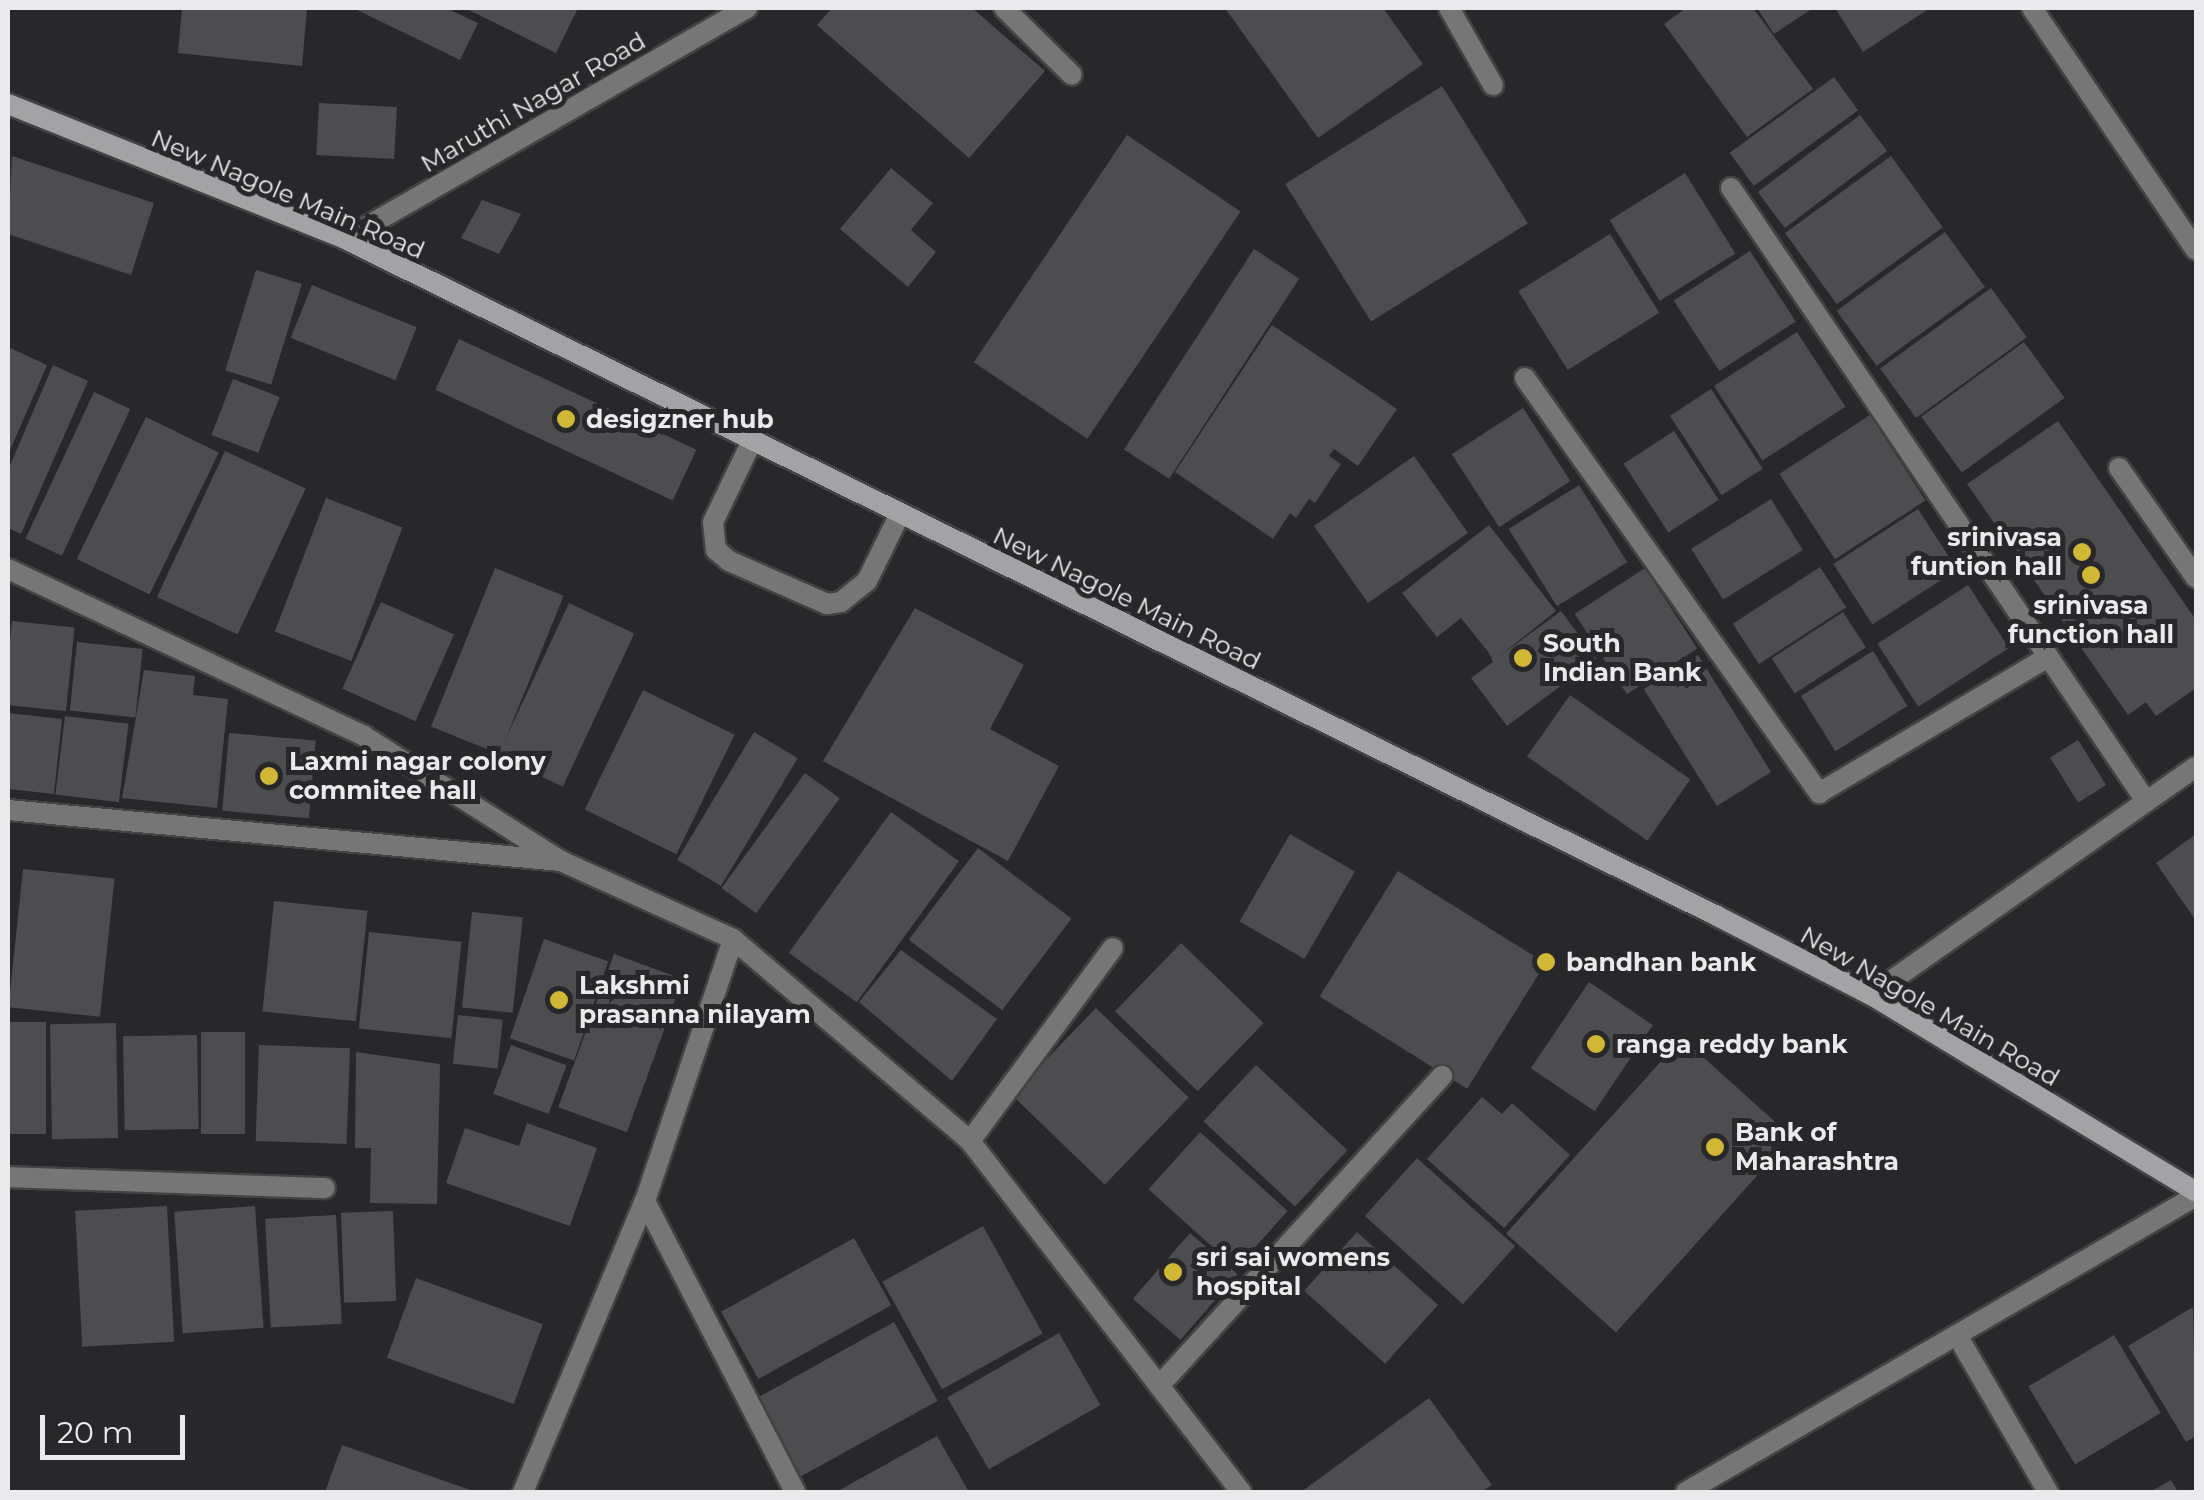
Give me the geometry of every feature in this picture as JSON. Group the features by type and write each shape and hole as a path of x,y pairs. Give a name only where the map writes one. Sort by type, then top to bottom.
{"street":[{"name":"Maruthi Nagar Road","path":"345,240 746,8"},
{"path":"1004,8 1072,74"},
{"path":"1449,8 1493,85"},
{"path":"2032,8 2196,250"},
{"name":"New Nagole Main Road","path":"8,104 345,240 1871,995 2196,1194"},
{"path":"1731,188 2146,801"},
{"path":"1525,378 1818,793 2046,658"},
{"path":"752,440 712,522 716,550 728,561 827,604 840,602 867,581 900,514"},
{"path":"2118,468 2196,578"},
{"path":"8,569 364,736 561,861 734,939 970,1141 1241,1492"},
{"path":"1871,995 2196,767"},
{"path":"8,810 561,861"},
{"path":"523,1492 645,1201 734,939"},
{"path":"970,1141 1114,948"},
{"path":"1159,1386 1442,1076"},
{"path":"8,1178 325,1188"},
{"path":"1686,1492 2196,1194"},
{"path":"645,1201 795,1492"},
{"path":"1957,1335 2048,1492"}],"building":[{"path":"182,8 307,8 302,66 178,53"},
{"path":"353,8 446,8 478,23 460,60"},
{"path":"465,8 578,8 556,53"},
{"path":"832,8 972,8 1045,71 969,158 817,25"},
{"path":"1225,8 1383,8 1423,64 1318,138"},
{"path":"1686,8 1753,8 1813,89 1747,137 1664,24"},
{"path":"1757,8 1813,8 1774,34"},
{"path":"1835,8 1930,8 1863,52"},
{"path":"1834,77 1858,110 1754,186 1730,153"},
{"path":"1442,86 1528,223 1371,321 1285,184"},
{"path":"319,103 397,107 394,159 316,155"},
{"path":"1860,115 1887,151 1785,228 1758,192"},
{"path":"1127,135 1241,212 1087,439 974,362"},
{"path":"12,156 154,203 131,275 8,234"},
{"path":"1891,156 1943,227 1837,304 1785,233"},
{"path":"891,168 933,203 911,230 936,252 908,287 840,229"},
{"path":"1685,173 1735,254 1660,301 1610,220"},
{"path":"482,200 521,214 499,254 461,238"},
{"path":"1945,232 1985,287 1877,366 1837,311"},
{"path":"1610,234 1659,313 1568,370 1518,291"},
{"path":"1254,249 1299,278 1169,479 1124,449"},
{"path":"1750,251 1796,321 1719,371 1674,301"},
{"path":"256,270 302,284 271,384 225,370"},
{"path":"312,285 417,327 395,380 291,338"},
{"path":"1991,288 2027,337 1916,418 1880,369"},
{"path":"1272,325 1397,409 1358,466 1334,449 1329,456 1341,464 1315,503 1309,499 1296,518 1290,513 1273,539 1175,472"},
{"path":"1797,332 1845,407 1762,461 1714,386"},
{"name":"desigzner hub","path":"459,339 696,450 673,500 435,390"},
{"path":"2024,342 2065,398 1962,472 1921,417"},
{"path":"8,347 47,365 8,455"},
{"path":"53,365 88,381 21,534 8,528 8,470"},
{"path":"233,379 280,397 258,453 211,435"},
{"path":"1711,389 1763,469 1722,495 1670,416"},
{"path":"94,392 130,409 62,556 26,539"},
{"path":"1523,408 1570,481 1499,527 1452,454"},
{"path":"1870,415 1926,501 1835,559 1779,474"},
{"path":"146,417 219,453 150,595 77,559"},
{"name":"srinivasa funtion hall","path":"2058,421 2196,620 2196,688 2156,716 2146,702 2128,715 1967,484"},
{"path":"1674,431 1719,500 1668,532 1624,464"},
{"path":"225,451 306,489 238,635 157,597"},
{"path":"1414,456 1468,533 1368,603 1314,526"},
{"path":"1579,485 1627,562 1557,606 1509,529"},
{"path":"326,498 403,527 351,661 275,632"},
{"path":"1771,499 1803,550 1723,600 1691,549"},
{"path":"1918,509 1957,569 1873,624 1833,564"},
{"path":"1489,525 1556,611 1497,658 1561,611 1597,659 1507,726 1471,678 1493,662 1489,653 1461,618 1437,637 1402,593"},
{"path":"1820,567 1846,607 1759,664 1733,624"},
{"path":"495,568 564,596 500,754 431,727"},
{"path":"1645,568 1697,649 1627,694 1575,614"},
{"path":"1968,585 2009,648 1918,707 1877,644"},
{"path":"381,602 454,635 415,721 342,689"},
{"path":"569,603 634,633 563,787 498,756"},
{"path":"915,608 1024,665 990,729 1059,766 1008,861 823,761"},
{"path":"1843,612 1866,647 1795,694 1772,658"},
{"path":"12,621 75,628 66,711 8,705"},
{"path":"77,642 143,649 135,718 70,711"},
{"path":"1873,651 1907,706 1835,751 1801,696"},
{"path":"1698,655 1771,772 1717,806 1644,689"},
{"path":"144,670 195,676 193,695 228,699 217,808 122,798"},
{"path":"643,690 735,735 676,854 585,810"},
{"path":"1570,695 1690,779 1647,841 1527,756"},
{"path":"8,713 62,719 54,794 8,789"},
{"path":"65,716 129,724 119,802 55,794"},
{"path":"754,732 798,758 721,886 677,860"},
{"name":"Laxmi nagar colony commitee hall","path":"229,733 316,741 309,818 222,811"},
{"path":"2078,740 2106,785 2078,802 2050,757"},
{"path":"805,773 840,798 756,913 722,888"},
{"path":"891,812 959,861 857,1002 789,953"},
{"path":"1290,834 1355,872 1304,959 1240,921"},
{"path":"2196,834 2196,921 2156,863"},
{"path":"978,848 1071,918 1002,1010 909,940"},
{"path":"23,869 114,879 100,1017 8,1007"},
{"path":"1398,871 1546,963 1467,1089 1320,997"},
{"path":"274,901 367,911 356,1021 262,1011"},
{"path":"472,912 523,917 513,1013 462,1007"},
{"path":"369,932 461,942 451,1038 359,1028"},
{"name":"Lakshmi prasanna nilayam","path":"544,939 608,961 574,1060 510,1038"},
{"path":"1181,943 1264,1023 1198,1091 1115,1011"},
{"path":"901,950 997,1019 952,1081 859,1002"},
{"path":"614,954 683,979 627,1132 558,1107"},
{"path":"1589,982 1653,1025 1595,1111 1531,1068"},
{"path":"1096,1008 1189,1098 1105,1185 1012,1095"},
{"path":"458,1015 503,1020 498,1068 453,1064"},
{"path":"8,1022 46,1022 46,1134 8,1134"},
{"path":"116,1023 118,1138 52,1139 50,1024"},
{"path":"201,1032 245,1032 245,1134 201,1134"},
{"path":"197,1035 199,1129 125,1130 123,1036"},
{"path":"1682,1038 1792,1137 1616,1332 1506,1233"},
{"path":"259,1045 350,1048 347,1144 256,1141"},
{"path":"511,1045 566,1065 549,1114 493,1094"},
{"path":"356,1052 440,1064 437,1204 370,1203 371,1148 355,1148"},
{"path":"1256,1065 1347,1150 1295,1207 1203,1121"},
{"path":"1482,1097 1502,1114 1512,1103 1570,1155 1504,1228 1427,1159"},
{"path":"527,1123 597,1148 570,1226 446,1183 465,1128 519,1146"},
{"path":"1200,1132 1288,1211 1236,1268 1148,1189"},
{"path":"1417,1158 1515,1246 1463,1304 1365,1216"},
{"path":"167,1206 174,1342 82,1347 75,1211"},
{"path":"255,1206 264,1328 183,1333 174,1212"},
{"path":"393,1211 396,1301 344,1303 341,1213"},
{"path":"336,1215 342,1324 271,1328 265,1219"},
{"path":"983,1226 1043,1334 942,1389 882,1282"},
{"path":"1357,1232 1438,1305 1385,1364 1304,1291"},
{"path":"1190,1233 1238,1274 1180,1340 1133,1299"},
{"path":"854,1238 891,1305 758,1379 721,1312"},
{"path":"416,1278 543,1324 514,1404 387,1358"},
{"path":"2193,1307 2196,1436 2186,1442 2128,1346"},
{"path":"894,1322 938,1401 799,1478 755,1399"},
{"path":"1059,1333 1100,1405 989,1469 947,1398"},
{"path":"2114,1335 2161,1413 2075,1465 2028,1387"},
{"path":"1429,1398 1492,1485 1481,1492 1301,1492"},
{"path":"937,1436 969,1492 836,1492"},
{"path":"342,1445 476,1492 325,1492"},
{"path":"2171,1480 2178,1492 2150,1492"}],"place":[{"name":"desigzner hub","path":"566,419"},
{"name":"srinivasa funtion hall","path":"2082,552"},
{"name":"srinivasa function hall","path":"2091,575"},
{"name":"South Indian Bank","path":"1523,658"},
{"name":"Laxmi nagar colony commitee hall","path":"269,776"},
{"name":"bandhan bank","path":"1546,962"},
{"name":"Lakshmi prasanna nilayam","path":"559,1000"},
{"name":"ranga reddy bank","path":"1596,1044"},
{"name":"Bank of Maharashtra","path":"1715,1147"},
{"name":"sri sai womens hospital","path":"1173,1272"}]}
